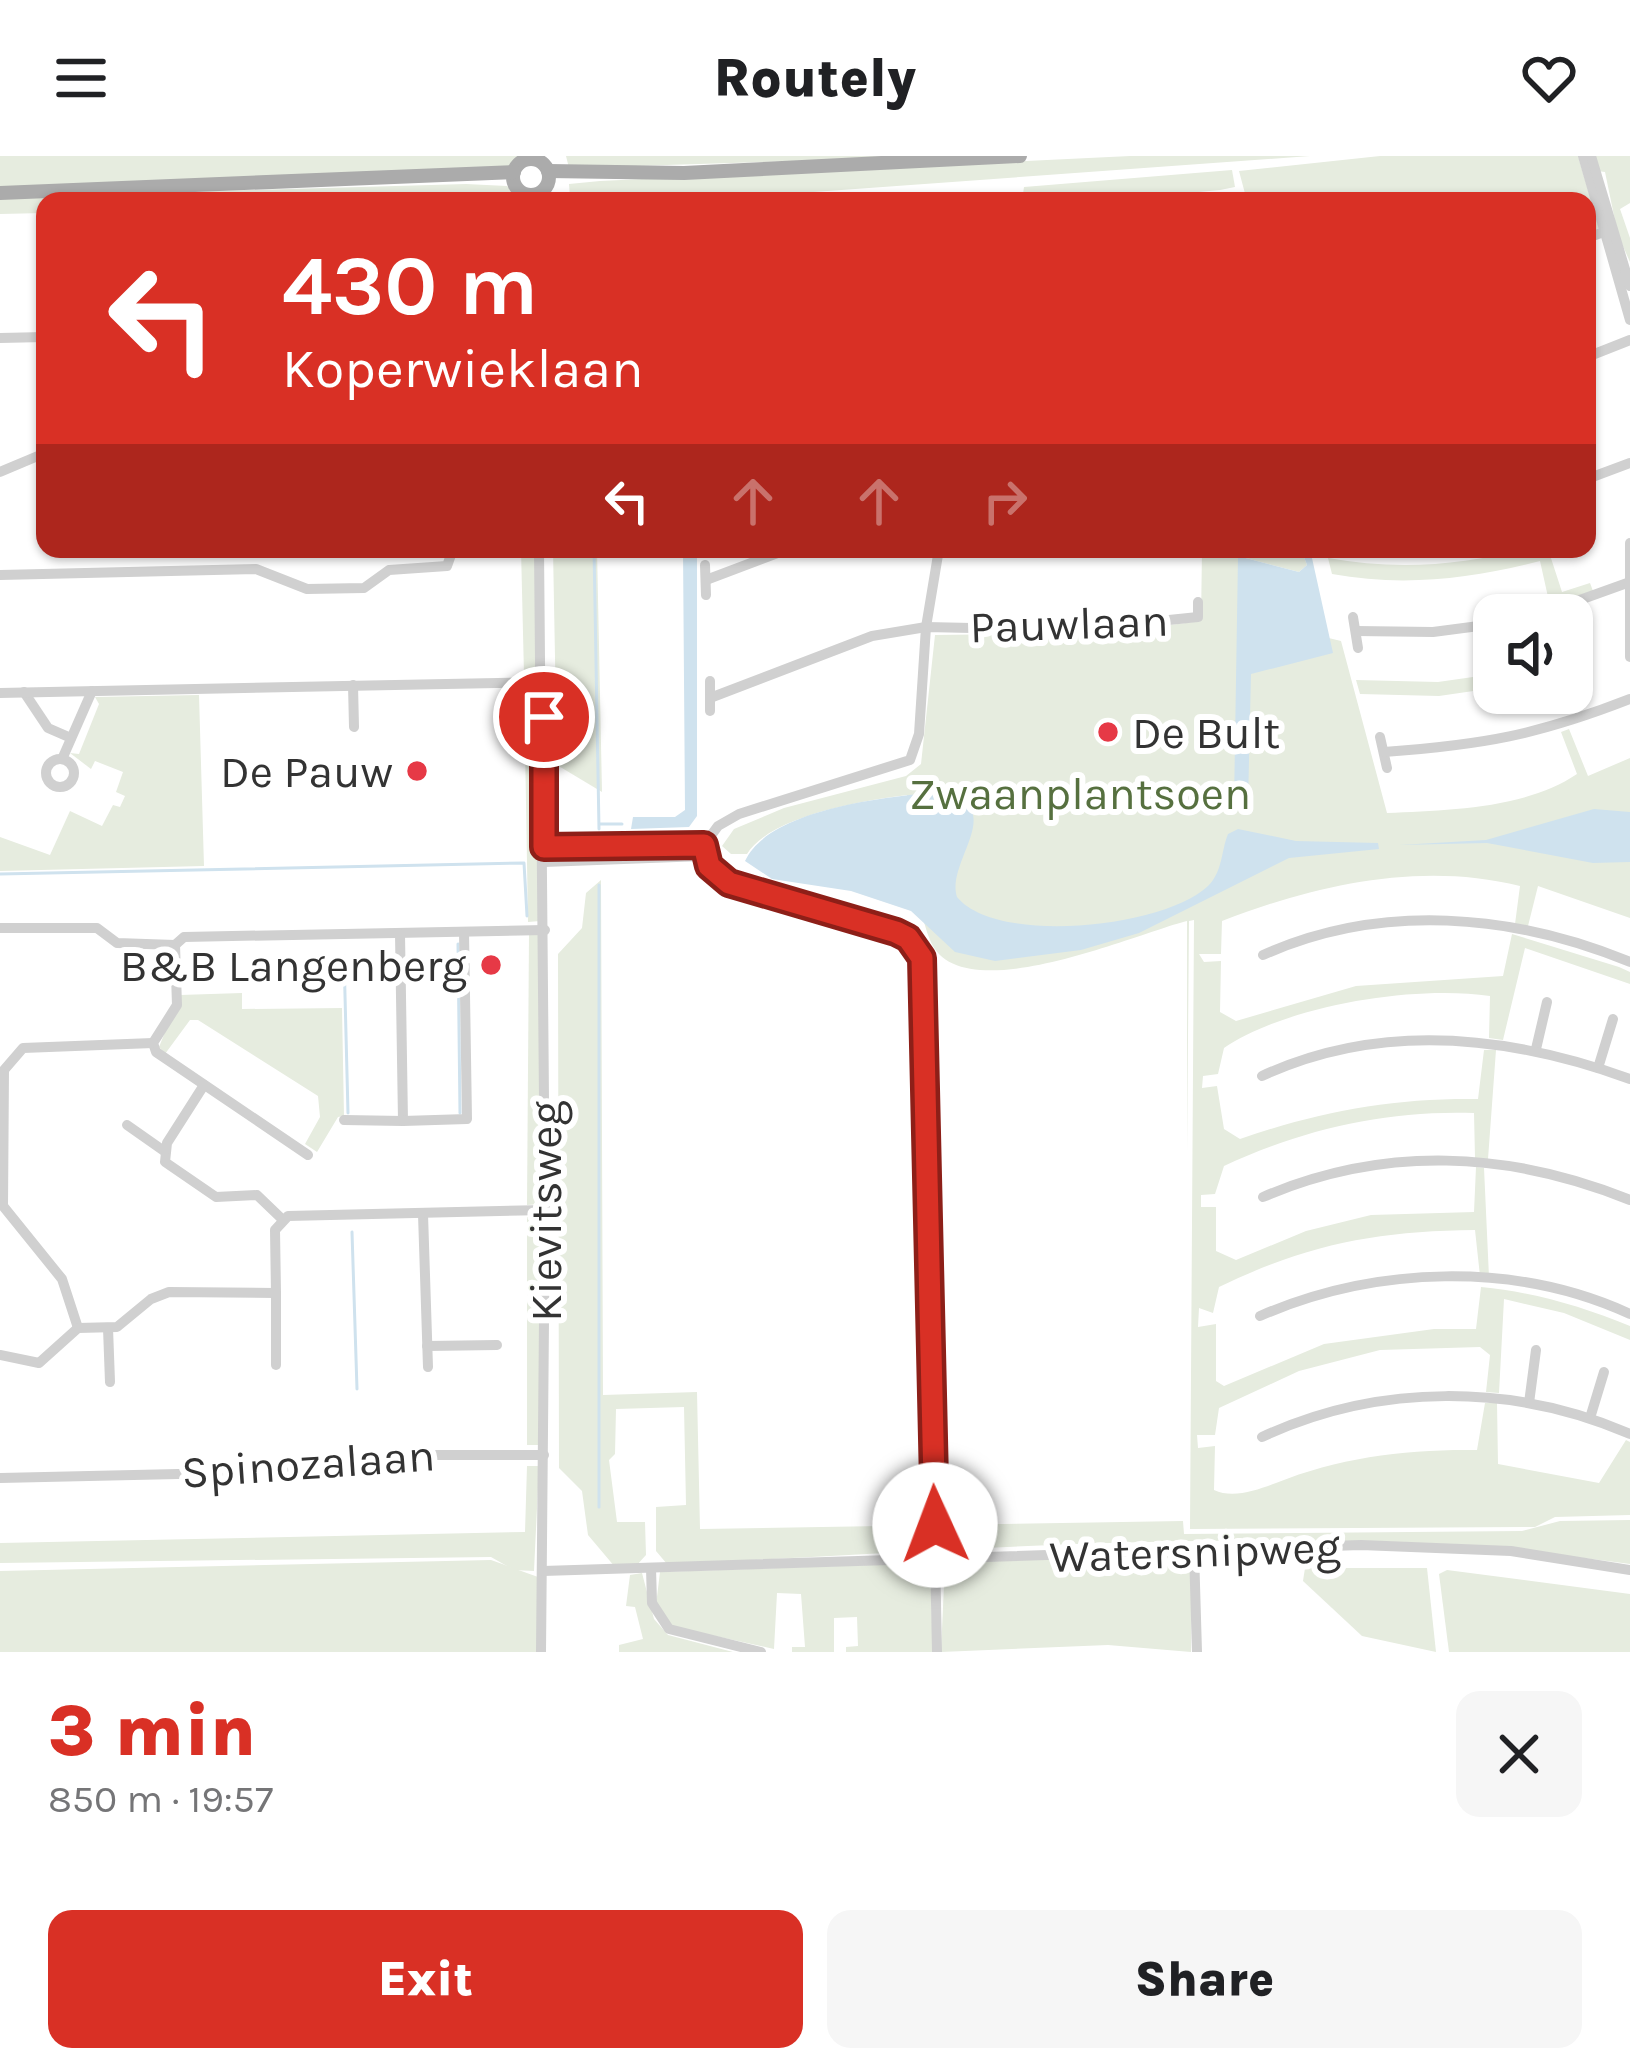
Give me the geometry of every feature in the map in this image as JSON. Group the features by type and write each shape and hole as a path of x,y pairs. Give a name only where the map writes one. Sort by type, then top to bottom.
{"main road":[{"path":"0,193 1020,156"}],"street":[{"path":"1587,156 1627,282 1630,320"},
{"path":"1596,235 1609,230"},
{"path":"0,338 36,337"},
{"path":"1596,353 1630,340"},
{"path":"0,472 36,457"},
{"path":"1596,476 1630,463"},
{"path":"1630,543 1630,657"},
{"path":"0,575 256,569 307,589 364,588 389,570 441,568 447,558"},
{"name":"Kievitsweg","path":"539,558 545,931 541,1652"},
{"path":"706,580 764,558"},
{"path":"703,850 718,826 739,814 910,760 919,734 926,627 938,558"},
{"path":"705,565 706,595"},
{"path":"1593,596 1629,583"},
{"name":"Pauwlaan","path":"926,627 1016,632 1129,626 1198,617 1198,602"},
{"path":"1353,617 1358,648"},
{"path":"710,681 710,704 823,650 926,627"},
{"path":"1356,632 1473,627"},
{"path":"0,693 542,682"},
{"path":"353,686 354,727"},
{"path":"63,757 92,691"},
{"path":"24,692 48,728 71,738"},
{"path":"1384,752 1505,741 1564,726 1630,699"},
{"path":"1380,737 1387,768"},
{"path":"544,847 703,850"},
{"path":"544,862 703,850"},
{"path":"703,850 729,883 896,932 908,938 922,958 937,1652"},
{"path":"1264,955 1316,936 1433,920 1527,928 1630,962"},
{"path":"0,928 97,928 117,944 176,945"},
{"path":"308,1155 157,1052 154,1043 177,1005 176,945 184,937 545,931"},
{"path":"344,1120 467,1119 464,932"},
{"path":"400,934 403,1120"},
{"path":"1536,1049 1547,1002"},
{"path":"1598,1067 1613,1019"},
{"path":"1262,1076 1325,1054 1394,1042 1471,1040 1536,1049 1630,1079"},
{"path":"78,1328 62,1279 3,1206 4,1070 22,1048 154,1043"},
{"path":"164,1151 204,1085"},
{"path":"127,1125 164,1151 170,1168 217,1197 257,1195 282,1219 545,1210"},
{"path":"1262,1197 1332,1172 1434,1158 1529,1168 1579,1179 1630,1200"},
{"path":"423,1214 428,1367"},
{"path":"276,1365 275,1230 282,1219"},
{"path":"1260,1316 1353,1285 1454,1276 1534,1285 1630,1314"},
{"path":"0,1355 39,1363 78,1328 107,1328 130,1321 151,1299 170,1292 276,1293"},
{"path":"107,1328 110,1382"},
{"path":"427,1346 497,1345"},
{"path":"1529,1403 1536,1350"},
{"path":"1590,1418 1604,1372"},
{"path":"1262,1437 1297,1420 1387,1399 1470,1396 1529,1403 1630,1434"},
{"name":"Spinozalaan","path":"0,1478 350,1470 398,1456 544,1456"},
{"name":"Watersnipweg","path":"542,1571 1457,1546 1630,1570"},
{"path":"1194,1550 1196,1652"},
{"path":"651,1568 655,1615 669,1629 761,1652"}],"green space":[{"path":"0,156 521,156 510,167 0,188"},
{"path":"566,156 953,156 569,168"},
{"path":"1130,156 1310,156 813,192 570,192 569,184"},
{"path":"1380,156 1578,156 1588,192 1245,192 1239,171"},
{"path":"1593,156 1630,156 1630,203 1620,209 1630,238 1630,262 1618,235 1605,172 1597,171"},
{"path":"1232,170 1235,187 1199,192 1023,192 1024,187"},
{"path":"466,184 507,186 513,192 179,192"},
{"path":"36,196 36,213 0,214 0,197"},
{"path":"521,558 536,558 538,674 524,675"},
{"path":"553,558 597,558 602,792 557,765"},
{"name":"Zwaanplantsoen","path":"1202,558 1238,558 1238,616 1341,641 1387,813 1485,806 1556,786 1577,774 1561,732 1569,729 1588,776 1630,758 1630,918 1538,886 1528,926 1515,924 1520,886 1444,876 1331,888 1222,921 1221,954 1199,954 1204,962 1221,961 1220,1012 1236,1021 1356,986 1503,976 1512,934 1619,967 1630,972 1630,984 1525,948 1503,1040 1489,1038 1490,996 1425,993 1316,1010 1282,1020 1224,1048 1218,1074 1203,1076 1202,1088 1217,1086 1224,1129 1240,1139 1357,1108 1478,1099 1484,1050 1496,1050 1488,1159 1475,1158 1474,1113 1377,1119 1315,1132 1254,1153 1224,1166 1215,1194 1201,1195 1201,1207 1216,1207 1216,1251 1236,1260 1306,1231 1371,1215 1474,1212 1476,1167 1484,1168 1489,1277 1480,1276 1475,1230 1374,1237 1313,1250 1219,1287 1213,1313 1199,1308 1198,1327 1216,1324 1216,1381 1224,1386 1324,1344 1434,1329 1476,1329 1481,1287 1538,1296 1593,1312 1630,1326 1630,1340 1564,1313 1504,1299 1499,1393 1486,1392 1490,1355 1480,1347 1380,1350 1299,1371 1219,1408 1215,1435 1197,1435 1198,1448 1215,1446 1214,1490 1245,1493 1375,1456 1477,1450 1485,1403 1497,1403 1498,1464 1599,1483 1626,1440 1630,1442 1630,1515 1555,1517 1535,1527 1190,1529 1194,920 1189,921 1187,1154 1187,921 1051,962 975,970 947,961 930,940 917,889 907,795 797,820 776,829 747,854 731,854 722,846 734,829 784,808 906,776 921,764 935,635 1109,633 1201,621"},
{"name":"Zwaanplantsoen","path":"1246,558 1304,558 1307,565 1299,572"},
{"path":"1328,558 1427,564 1551,558 1562,592 1590,583 1593,591 1547,594 1540,561 1463,576 1384,580 1332,574"},
{"path":"1473,677 1473,691 1439,696 1360,694 1356,680 1438,682"},
{"path":"199,695 204,866 0,871 0,837 50,855 70,811 102,826 113,805 120,807 125,796 116,792 123,772 95,761 91,769 70,753 79,754 99,704 95,697"},
{"path":"525,743 533,743 540,921 528,922"},
{"path":"601,880 603,1395 697,1392 700,1529 1183,1521 1184,1534 1522,1531 1560,1521 1630,1520 1630,1564 1390,1543 1270,1541 1028,1546 667,1564 656,1551 656,1507 686,1505 684,1407 616,1409 615,1454 609,1460 617,1522 645,1522 646,1555 636,1566 615,1567 588,1535 582,1491 559,1468 558,954 582,928 586,893"},
{"path":"529,934 540,934 541,1204 527,1205"},
{"path":"242,993 242,1009 342,1008 344,1116 338,1117 317,1152 305,1144 320,1117 318,1096 198,1020 190,1020 165,1054 159,1047 180,995"},
{"path":"527,1217 541,1217 539,1445 527,1445"},
{"path":"527,1466 539,1466 534,1571 514,1570 491,1557 0,1563 0,1543 525,1532"},
{"path":"1181,1554 1192,1561 1191,1652 1108,1645 941,1652 945,1562"},
{"path":"491,1560 538,1577 537,1652 0,1652 0,1571"},
{"path":"930,1563 933,1652 846,1652 846,1647 858,1646 857,1617 834,1618 834,1652 792,1652 792,1647 805,1647 801,1594 777,1593 774,1649 670,1626 656,1605 660,1572"},
{"path":"1305,1568 1427,1568 1436,1652 1362,1636 1303,1581"},
{"path":"1447,1570 1630,1594 1630,1652 1449,1652 1439,1574"},
{"path":"642,1573 654,1619 668,1635 733,1652 619,1652 619,1645 643,1639 635,1607 626,1606 630,1575"}],"water":[{"path":"683,558 697,558 697,816 689,827 631,829 633,817 675,817 685,810"},
{"path":"1238,558 1299,572 1307,565 1304,558 1312,558 1333,653 1251,674 1248,804 1240,807 1234,804"},
{"path":"939,792 960,799 971,809 974,821 959,867 957,897 978,912 1007,922 1082,925 1157,912 1187,900 1213,880 1228,834 1238,829 1296,841 1378,843 1379,849 1289,858 1139,933 1081,950 995,961 955,952 911,911 851,891 772,879 745,861 758,843 803,818 860,802"},
{"path":"1594,809 1630,812 1630,862 1593,863 1487,843 1399,845 1486,840"}],"waterway":[{"path":"594,558 599,829"},
{"path":"600,824 622,824"},
{"path":"0,874 524,863 527,916"},
{"path":"599,885 599,1507"},
{"path":"458,944 460,1113"},
{"path":"344,956 348,1113"},
{"path":"352,1232 357,1389"}],"place":[{"name":"De Bult","path":"1108,732"},
{"name":"De Pauw","path":"417,771"},
{"name":"B&B Langenberg","path":"491,965"}],"route":[{"path":"544,717 544,847 704,845 709,866 729,883 896,932 916,945 926,980 935,1525"}]}
